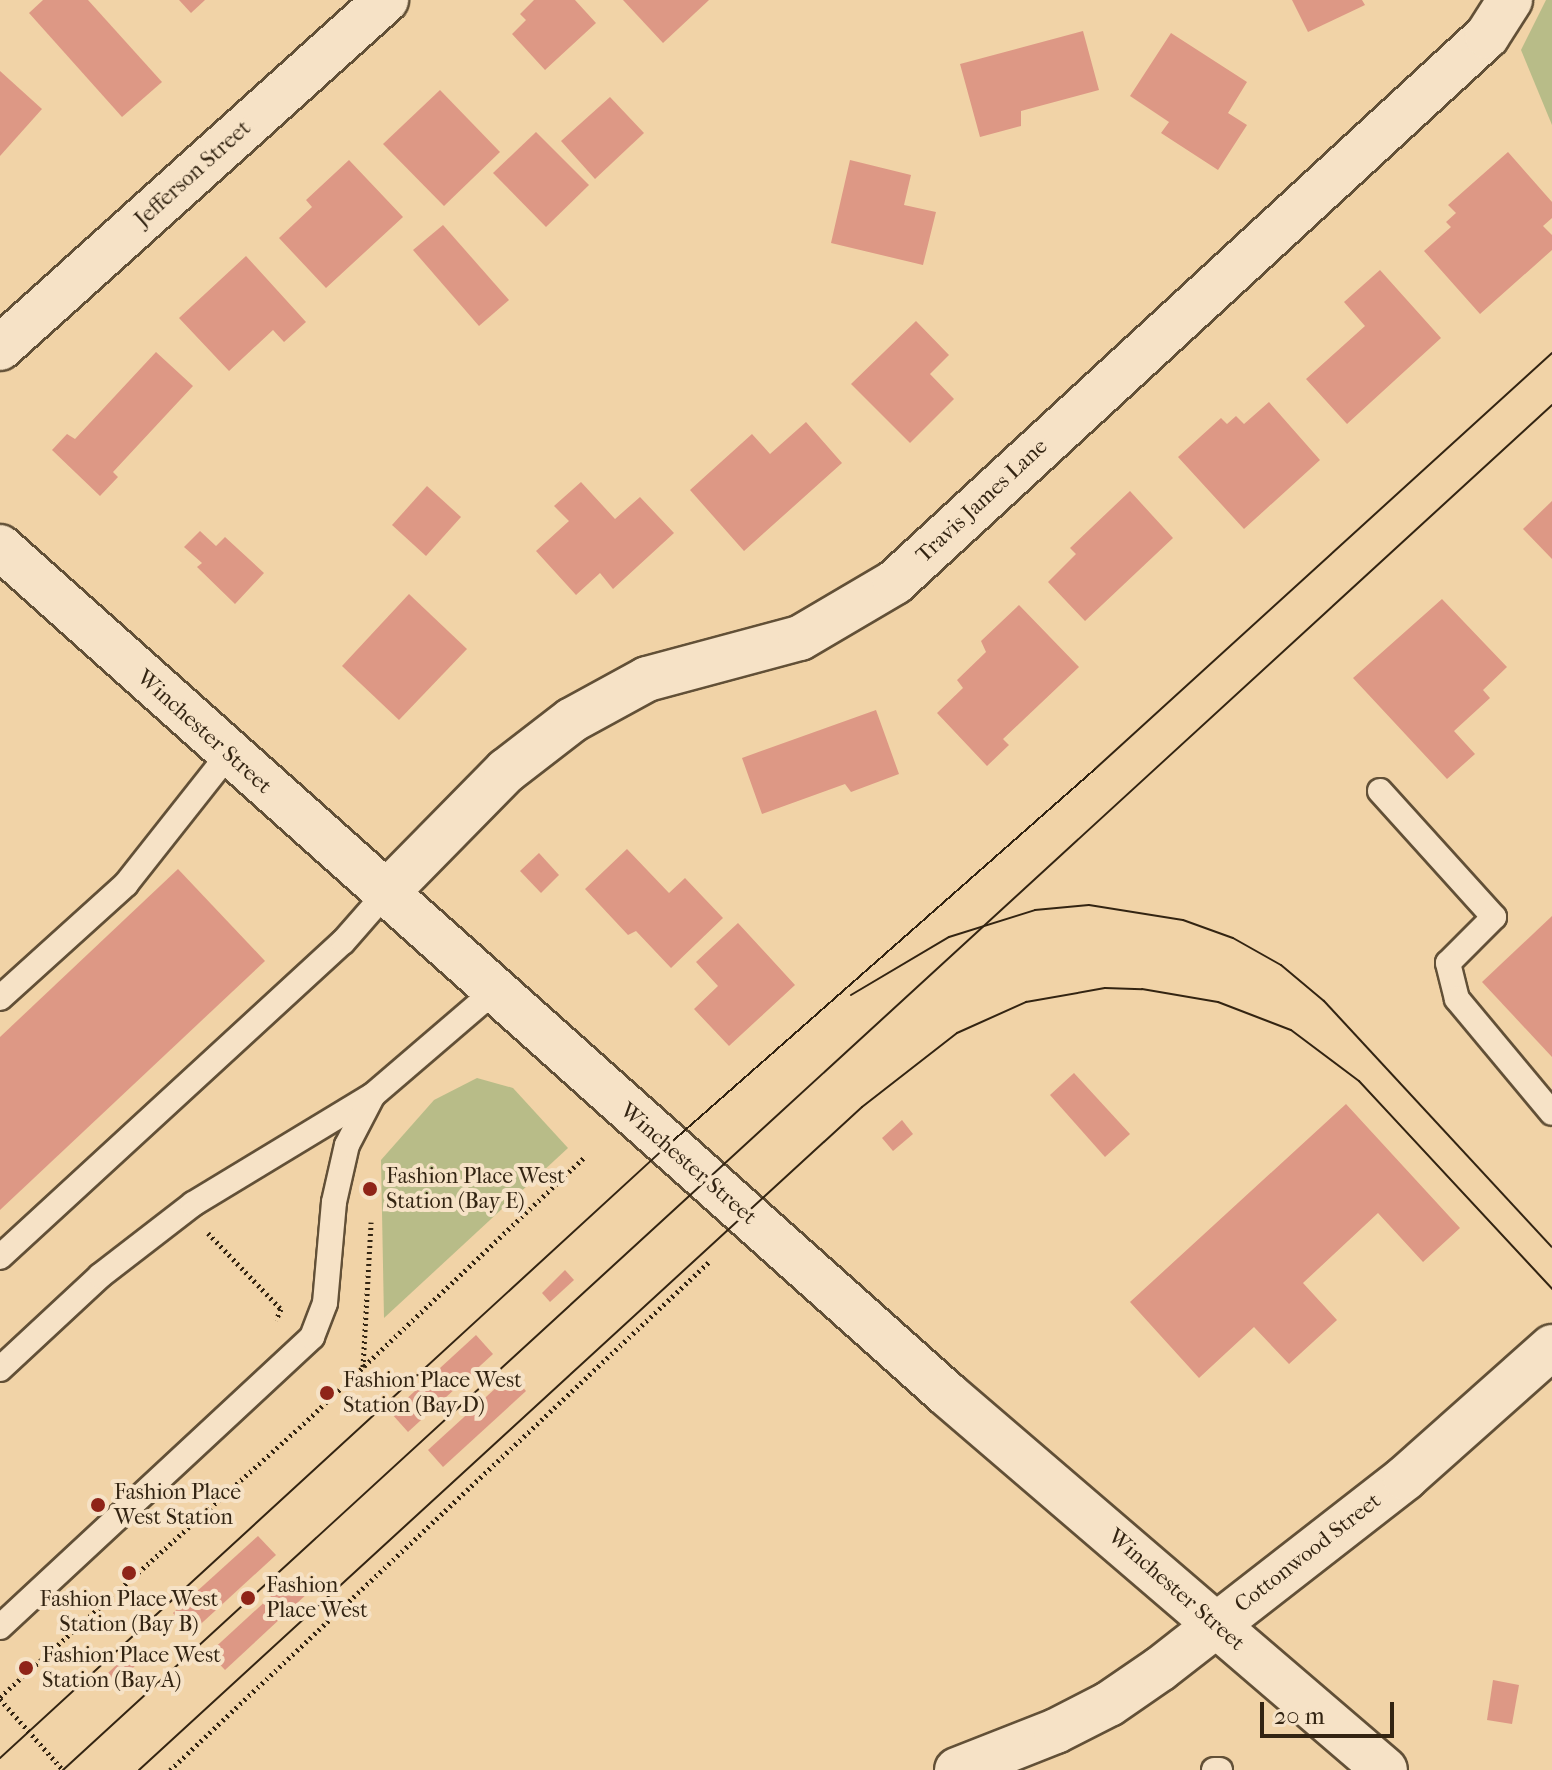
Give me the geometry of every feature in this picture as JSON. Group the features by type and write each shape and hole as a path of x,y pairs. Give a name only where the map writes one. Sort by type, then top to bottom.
{"street":[{"name":"Jefferson Street","path":"0,348 386,0"},
{"name":"Travis James Lane","path":"385,894 495,782 572,720 647,679 800,638 895,582 1487,36 1510,0"},
{"name":"Winchester Street","path":"0,547 493,992 1215,1625 1385,1770"},
{"name":"Cottonwood Street","path":"957,1770 1109,1704 1405,1478 1552,1347"}],"lane":[{"path":"0,998 126,884 228,755"},
{"path":"1380,791 1494,917 1448,963 1457,999 1552,1113"},
{"path":"0,1257 343,942 385,894"},
{"path":"0,1369 100,1276 156,1232 193,1204 373,1095 493,992"},
{"path":"0,1627 312,1337 325,1303 334,1202 347,1145 373,1095"}],"path":[{"path":"63,1770 0,1698 363,1368 584,1158"},
{"path":"363,1368 371,1204"},
{"path":"207,1232 281,1309 270,1331"},
{"path":"170,1770 711,1260"}],"green space":[{"path":"1546,0 1552,0 1552,125 1521,50"},
{"path":"477,1078 513,1088 568,1148 384,1318 381,1160 434,1100"}],"building":[{"path":"43,0 88,0 162,82 122,117 29,13"},
{"path":"179,0 205,0 191,13"},
{"path":"534,0 575,0 596,23 545,70 512,34 526,20 520,14"},
{"path":"623,0 709,0 663,43"},
{"path":"1292,0 1362,0 1365,5 1308,32"},
{"path":"1083,31 1099,90 1021,111 1021,126 980,137 960,64"},
{"path":"1171,33 1247,82 1228,113 1247,125 1218,170 1161,133 1169,122 1130,96"},
{"path":"0,71 42,109 0,156"},
{"path":"440,90 500,152 444,206 383,144"},
{"path":"610,97 644,133 595,179 561,141"},
{"path":"536,132 589,185 546,227 493,173"},
{"path":"1508,152 1552,202 1552,218 1543,226 1552,235 1552,250 1480,314 1424,251 1451,227 1446,222 1456,213 1448,205"},
{"path":"349,160 403,217 326,288 279,238 312,207 306,200"},
{"path":"850,160 911,175 904,205 936,212 923,265 831,243"},
{"path":"443,225 509,300 479,326 413,250"},
{"path":"246,256 306,322 284,342 273,330 229,371 179,318"},
{"path":"1380,270 1441,338 1347,424 1306,379 1365,326 1344,302"},
{"path":"916,321 949,355 930,374 954,399 910,443 851,384"},
{"path":"156,352 193,386 113,472 118,477 100,496 52,450 67,434 75,439"},
{"path":"1269,402 1320,460 1244,529 1178,457 1221,418 1227,424 1236,416 1244,424"},
{"path":"806,422 842,463 744,551 690,490 752,434 770,454"},
{"path":"581,482 615,519 640,497 674,533 613,589 600,573 576,595 536,551 569,521 554,506"},
{"path":"427,486 461,517 426,556 392,525"},
{"path":"1130,491 1173,538 1085,621 1048,582 1076,554 1070,548"},
{"path":"1552,501 1552,559 1523,529"},
{"path":"200,531 216,546 225,537 264,573 235,604 197,567 202,563 184,547"},
{"path":"409,594 467,649 399,720 342,666"},
{"path":"1442,599 1507,667 1483,690 1490,698 1454,731 1475,754 1447,779 1353,678"},
{"path":"1019,605 1079,667 1003,739 1009,745 987,766 937,713 963,688 957,680 986,652 981,641"},
{"path":"876,710 899,774 851,792 845,784 762,814 742,758"},
{"path":"627,849 669,893 685,878 723,918 671,968 636,931 628,935 585,889"},
{"path":"539,853 559,875 541,893 520,871"},
{"path":"178,869 265,961 0,1210 0,1037"},
{"path":"1552,916 1552,1057 1482,982"},
{"path":"738,923 795,985 729,1046 694,1009 718,986 696,962"},
{"path":"1074,1073 1130,1134 1105,1157 1050,1095"},
{"path":"1346,1104 1460,1228 1423,1262 1378,1213 1303,1283 1337,1320 1289,1364 1254,1327 1199,1378 1130,1302"},
{"path":"902,1120 913,1134 893,1151 882,1138"},
{"path":"565,1270 574,1280 550,1302 542,1293"},
{"path":"476,1335 493,1354 408,1432 391,1413"},
{"path":"511,1374 526,1391 443,1467 428,1450"},
{"path":"258,1536 276,1555 191,1633 173,1613"},
{"path":"294,1575 309,1592 225,1670 209,1653"},
{"path":"130,1652 139,1662 116,1684 107,1674"},
{"path":"1493,1680 1519,1685 1512,1724 1487,1720"}],"tram line":[{"path":"0,1758 667,1146 1095,769 1552,353"},
{"path":"63,1770 1552,405"},
{"path":"851,995 949,937 1035,910 1089,905 1183,920 1233,938 1281,965 1324,1001 1552,1247"},
{"path":"139,1770 862,1107 957,1033 1026,1002 1105,988 1142,989 1218,1002 1291,1030 1359,1081 1552,1289"}],"place":[{"name":"Fashion Place West Station (Bay E)","path":"370,1189"},
{"name":"Fashion Place West Station (Bay D)","path":"327,1393"},
{"name":"Fashion Place West Station","path":"98,1505"},
{"name":"Fashion Place West Station (Bay B)","path":"129,1573"},
{"name":"Fashion Place West","path":"248,1598"},
{"name":"Fashion Place West Station (Bay A)","path":"26,1668"}]}
